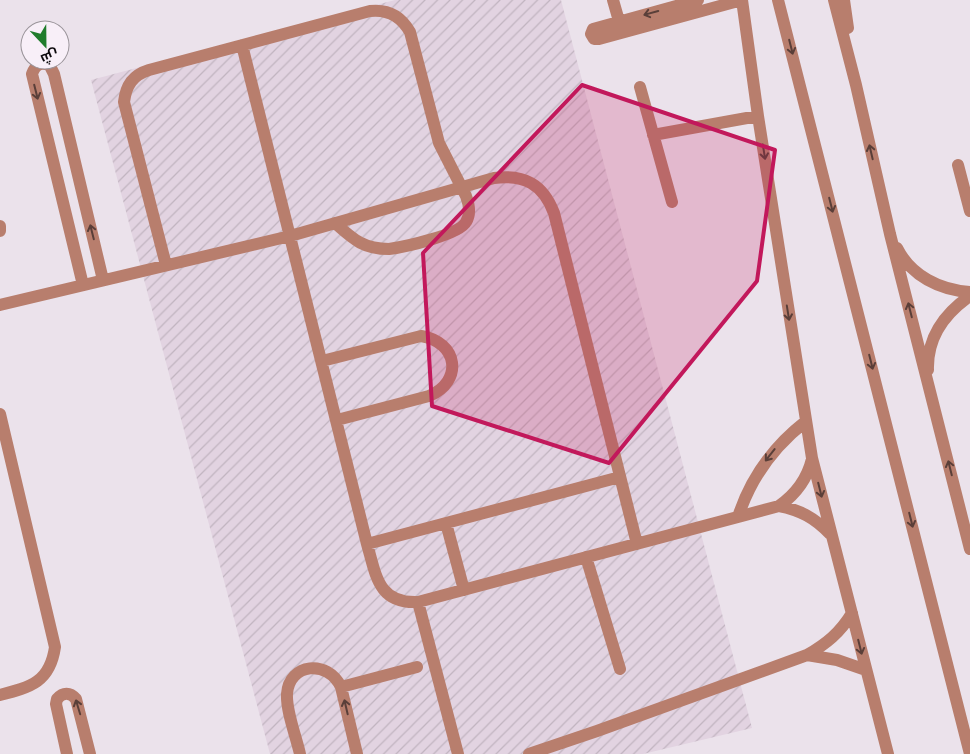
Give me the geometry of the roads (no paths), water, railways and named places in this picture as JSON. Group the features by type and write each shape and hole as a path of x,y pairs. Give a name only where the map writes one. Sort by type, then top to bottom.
{"street":[{"path":"613,0 620,28"},
{"path":"620,28 698,0"},
{"path":"620,28 742,0 805,422 830,534 852,613 886,753"},
{"path":"778,0 970,754"},
{"path":"834,0 856,85 890,234 970,549"},
{"path":"844,0 856,85"},
{"path":"166,265 126,110 125,93 128,85 141,73 370,11 386,11 394,14 406,25 410,32 439,143 462,187 469,204 469,214 466,223 461,228 449,234 399,248 379,249 360,243 334,223"},
{"path":"242,45 367,544 379,584 386,593 396,600 408,603 418,602 779,506 804,481 812,458"},
{"path":"83,285 32,74 40,63 50,66 54,74 103,280"},
{"path":"640,87 672,202"},
{"path":"653,135 758,116"},
{"path":"958,165 970,211"},
{"path":"0,305 290,236 462,187 507,176 519,178 531,183 542,191 554,213 636,544"},
{"path":"0,226 0,232"},
{"path":"890,234 900,254 914,271 933,284 954,291 970,292"},
{"path":"929,385 928,362 932,341 942,322 957,305 970,296"},
{"path":"322,361 421,336 432,338 442,343 449,352 452,362 452,373 447,384 439,392 337,420"},
{"path":"0,414 4,449 54,648 50,667 44,676 28,688 0,695"},
{"path":"738,517 750,485 769,457 780,444 805,422"},
{"path":"367,544 620,477"},
{"path":"779,506 802,512 822,525 830,534"},
{"path":"446,523 464,590"},
{"path":"586,557 620,670"},
{"path":"418,602 458,754"},
{"path":"529,754 806,655 833,638 852,613"},
{"path":"806,655 837,660 866,670"},
{"path":"341,687 417,667"},
{"path":"300,754 287,701 287,692 290,683 296,675 312,668 322,669 331,673 337,679 341,687 357,754"},
{"path":"67,754 56,704 57,699 64,693 76,699 90,754"}]}
